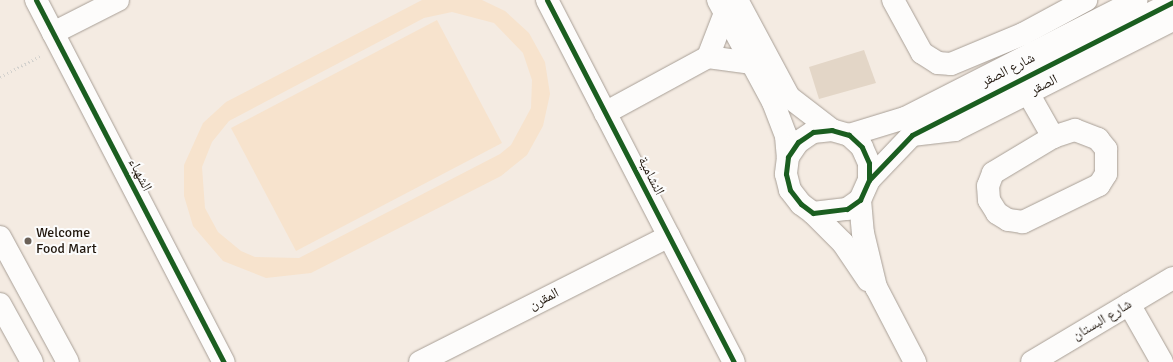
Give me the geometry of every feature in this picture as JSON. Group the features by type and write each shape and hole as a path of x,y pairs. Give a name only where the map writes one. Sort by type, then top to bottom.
{"street":[{"name":"الشهباء","path":"36,0 224,362"},
{"path":"56,39 118,0"},
{"name":"النشامية","path":"547,0 734,362"},
{"path":"893,0 922,53 938,62 951,64 1023,34 1086,0"},
{"name":"شارع الصقر","path":"840,132 905,118 1137,0"},
{"name":"شارع الصقر","path":"870,180 912,135 1173,2"},
{"path":"708,57 727,4"},
{"path":"727,4 789,97 862,147 869,162 870,180 860,200 847,209 832,214 813,213"},
{"path":"727,4 751,63 780,122 788,157 786,174 790,190 843,243 876,287 915,362"},
{"name":"الصقر","path":"912,135 955,130 1173,20"},
{"path":"605,113 708,57 751,63"},
{"path":"1028,93 1053,137"},
{"path":"1075,130 1098,139 1108,162 1099,185 1023,222 1008,220 997,213 989,200 988,186 993,173 1053,137 1075,130"},
{"path":"788,157 798,142 814,132 840,132"},
{"path":"860,200 863,233 876,287"},
{"name":"المقرن","path":"420,362 669,236"},
{"path":"0,237 68,362"},
{"name":"شارع البستان","path":"1032,362 1173,278"},
{"path":"0,304 29,360"},
{"path":"1128,304 1162,362"}],"path":[{"path":"0,78 56,39"}],"shaded area":[{"path":"422,0 482,0 505,11 529,33 545,62 550,94 543,126 527,155 501,176 311,273 266,278 223,261 193,226 184,196 184,165 203,123 226,102","holes":["452,12 494,23 523,53 532,80 531,108 511,145 500,154 299,258 255,257 241,251 218,232 205,208 202,167 212,142 229,121 424,18"]},
{"path":"437,20 502,143 296,251 231,128"}],"building":[{"path":"864,50 876,83 819,99 809,67"}],"cycle path":[{"path":"36,0 224,362"},
{"path":"547,0 734,362"},
{"path":"869,180 869,163 862,147 849,135 832,130 813,132 798,142 788,157 786,174 790,190 801,204 813,213 847,209 860,200 869,180 912,135 1173,2"}],"place":[{"name":"Welcome Food Mart","path":"28,241"}]}
